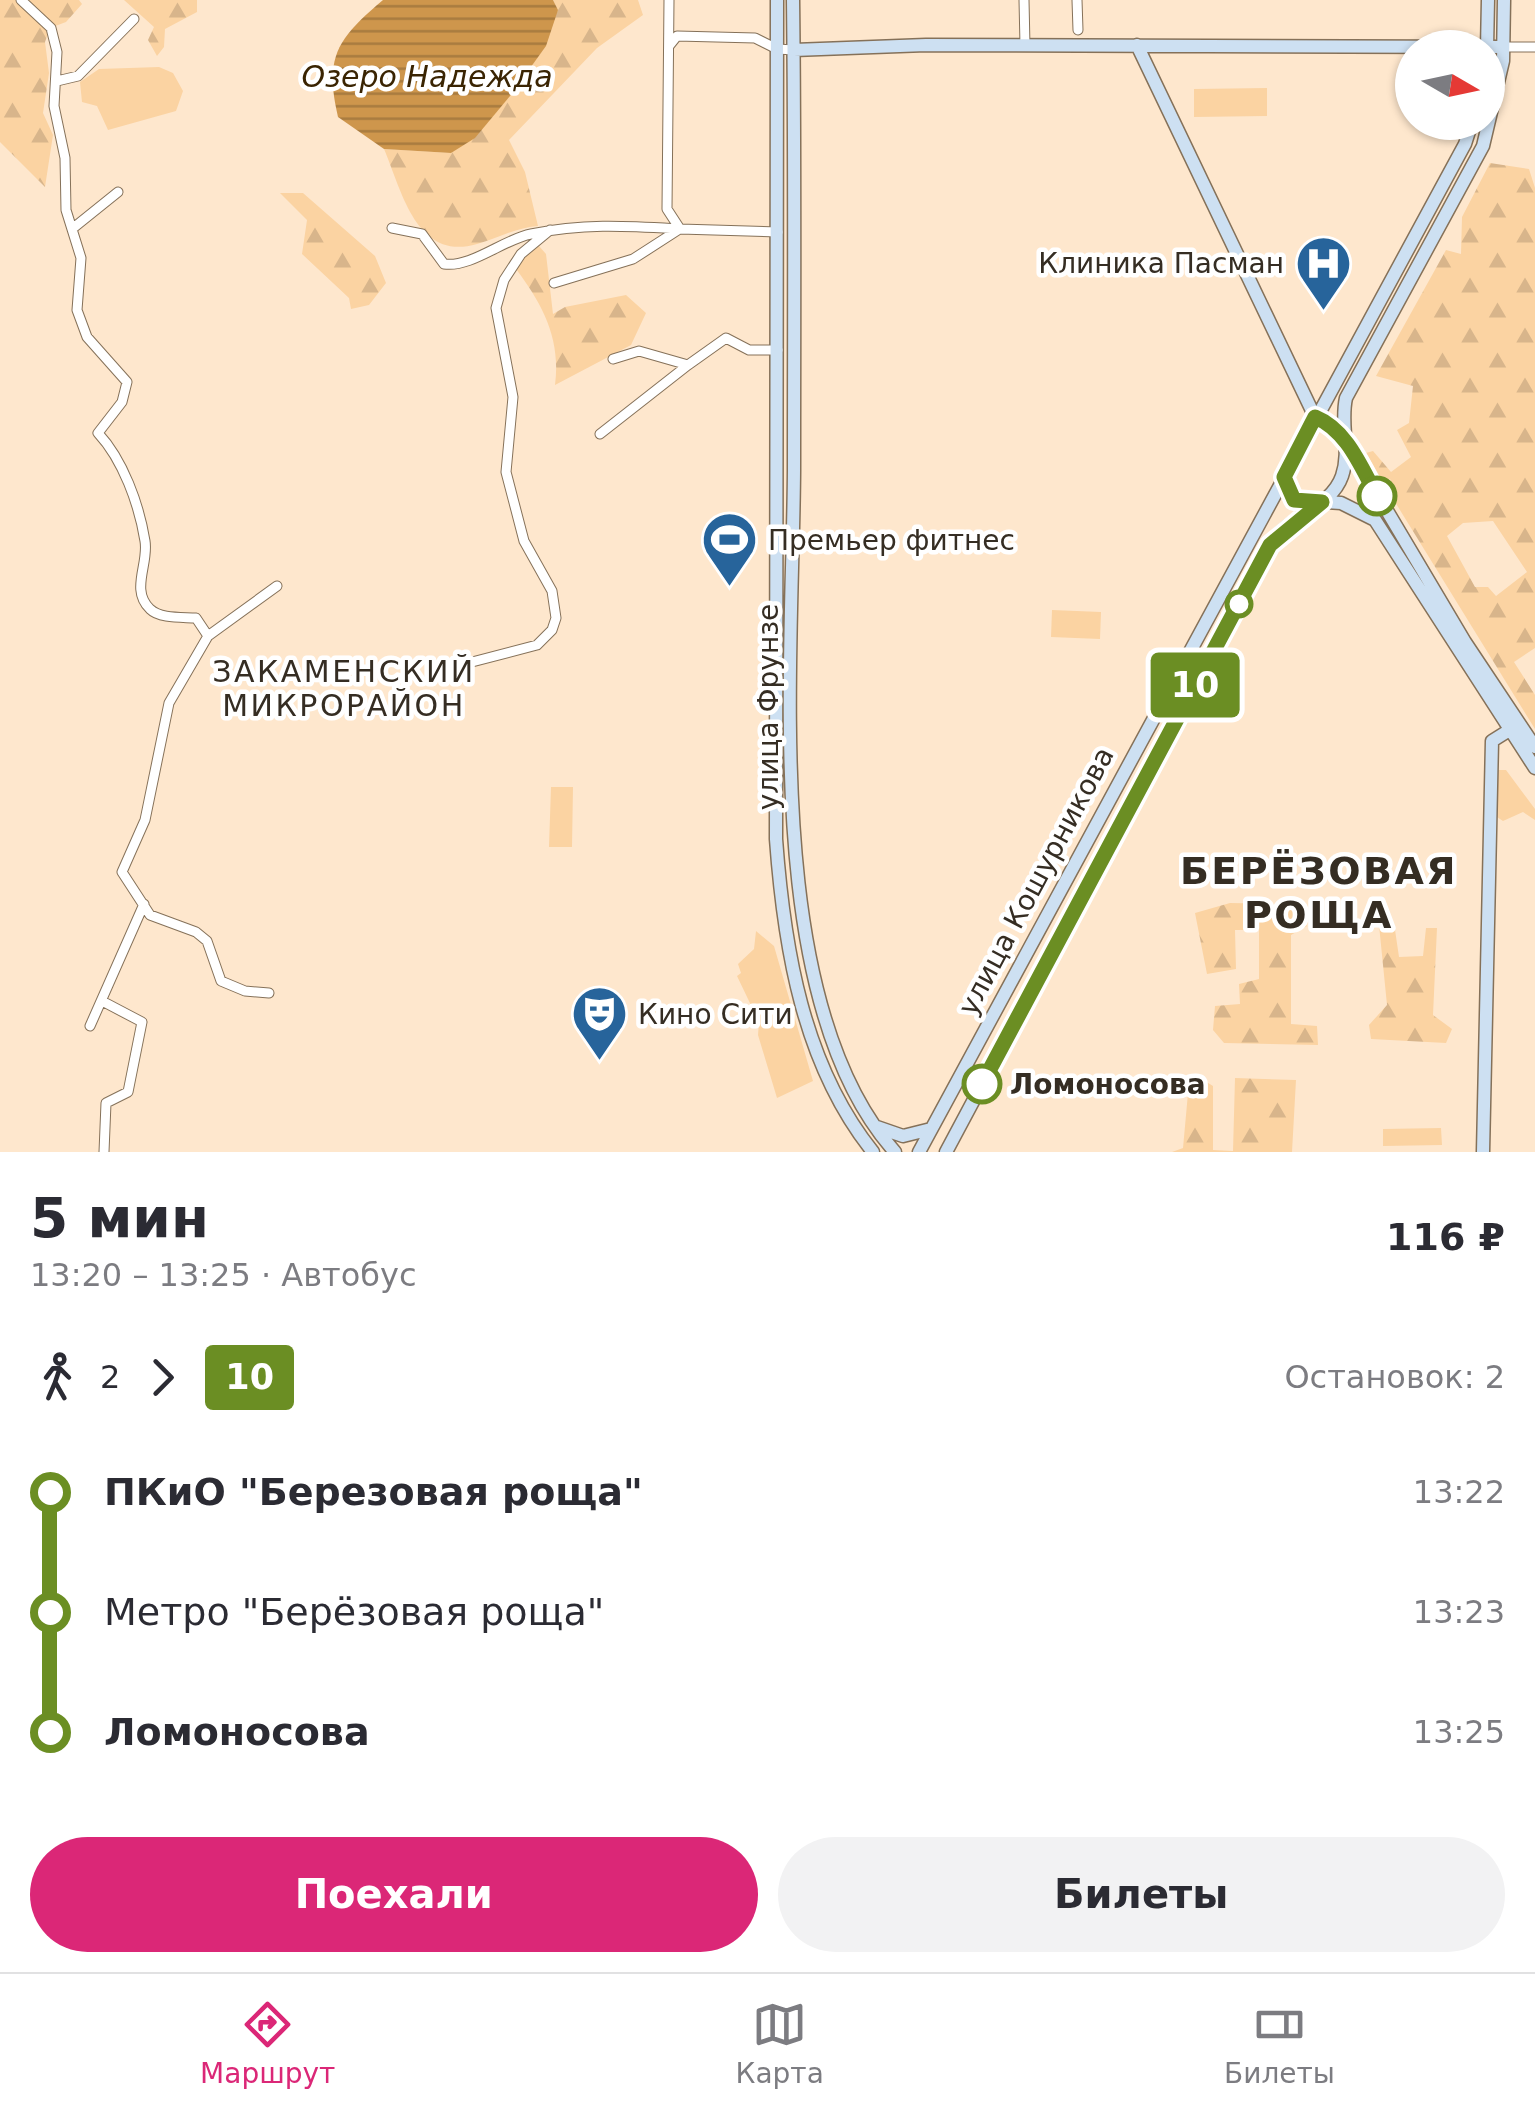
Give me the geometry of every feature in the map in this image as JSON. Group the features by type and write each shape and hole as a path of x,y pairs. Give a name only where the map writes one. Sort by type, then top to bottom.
{"main road":[{"name":"улица Фрунзе","path":"778,0 776,840 781,910 805,1020 854,1130 873,1152"},
{"name":"улица Фрунзе","path":"793,0 793,631 800,909 832,1042 874,1126 895,1152"},
{"path":"1487,30 1488,0"},
{"path":"1503,30 1504,0"},
{"path":"1137,45 1315,417 1328,422 1346,440 1465,642 1535,747"},
{"path":"794,50 1395,46"},
{"path":"1315,417 1466,140"},
{"path":"1322,502 1342,478 1346,440 1342,415 1359,370 1485,140"},
{"name":"улица Кошурникова","path":"919,1152 1315,417"},
{"path":"1284,477 1294,500 1354,507 1381,527 1535,768"},
{"name":"улица Кошурникова","path":"948,1150 1270,545 1322,502"},
{"path":"776,556 793,555"},
{"path":"776,632 793,631"},
{"path":"1483,1152 1492,740 1508,731"},
{"path":"874,1126 903,1136 931,1129"},
{"path":"854,1130 862,1152"}],"street":[{"path":"21,0 50,28 57,52 54,106 65,158 66,210 81,258 77,310 88,337 128,382 122,402 98,433 112,448 124,475 145,542 139,587 149,608 161,615 196,618 208,636"},
{"path":"669,0 667,209 680,229"},
{"path":"1024,0 1024,46"},
{"path":"1078,0 1078,30"},
{"path":"57,82 78,76 134,19"},
{"path":"668,46 677,36 755,38 777,49 794,50"},
{"path":"1505,47 1535,47"},
{"path":"72,230 118,192"},
{"path":"392,228 422,234 444,264 456,266 497,244 550,230 601,223 778,232"},
{"path":"554,284 633,259 680,229"},
{"path":"472,662 537,644 552,630 556,618 552,591 524,541 506,472 513,398 496,308 504,280 521,254 550,230"},
{"path":"600,434 726,338 749,350 778,350"},
{"path":"613,359 639,351 688,364"},
{"path":"268,993 245,991 221,981 211,946 202,936 156,919 125,880 123,870 145,820 169,704 208,636 278,586"},
{"path":"90,1026 145,902"},
{"path":"102,1001 142,1022 131,1087 124,1096 109,1100 104,1108 104,1152"}],"green space":[{"path":"0,0 79,0 82,4 66,22 50,28 45,42 49,73 43,113 53,135 45,187 0,142"},
{"path":"124,0 197,0 197,12 165,29 164,47 157,56 148,40 154,27"},
{"path":"553,0 638,0 643,15 597,48 509,140 525,172 538,226 477,244 456,247 439,243 414,219 384,149 451,153 558,10"},
{"path":"159,67 173,73 183,91 176,111 108,130 97,106 82,102 80,82 99,69"},
{"path":"1267,88 1267,116 1194,117 1194,89"},
{"path":"1490,163 1529,169 1535,188 1535,648 1514,662 1535,695 1535,729 1392,497 1396,492 1390,479 1383,482 1366,453 1373,451 1391,472 1411,457 1397,430 1409,423 1413,386 1376,376 1446,250 1461,254 1462,217","holes":["1493,521 1527,572 1496,596 1488,587 1475,587 1447,536 1463,523"]},
{"path":"280,193 303,193 375,256 386,283 369,305 351,309 349,298 302,254 307,220"},
{"path":"539,246 546,254 553,314 565,307 626,295 646,313 631,345 555,385 555,353 548,323 516,269 530,250"},
{"path":"1052,610 1101,612 1100,639 1051,637"},
{"path":"1497,770 1506,770 1535,809 1535,820 1523,812 1503,821 1497,817"},
{"path":"551,787 573,787 572,847 549,847"},
{"path":"1230,903 1287,904 1307,926 1291,935 1291,1024 1317,1026 1318,1045 1224,1043 1213,1030 1215,1006 1240,1004 1239,984 1259,979 1259,930 1235,930 1236,969 1207,974 1195,913"},
{"path":"1394,923 1399,957 1423,956 1426,928 1437,928 1433,1015 1452,1029 1446,1043 1371,1039 1369,1025 1387,1005 1379,925"},
{"path":"756,931 774,946 813,1081 777,1098 758,1035 759,1022 737,976 741,973 738,964 754,949"},
{"path":"1195,1075 1213,1086 1213,1150 1233,1151 1235,1078 1296,1080 1292,1152 1172,1152 1183,1148 1188,1093 1196,1091"},
{"path":"1441,1128 1442,1145 1383,1146 1383,1129"}],"water":[{"name":"Озеро Надежда","path":"383,0 553,0 558,10 546,46 510,96 475,138 451,153 384,149 338,117 333,79 338,51 355,26"}],"bus line":[{"name":"10","path":"982,1084 1274,538 1322,502 1294,500 1284,477 1315,417 1328,422 1346,440 1377,496"}],"place":[{"name":"Клиника Пасман","path":"1323,312"},
{"name":"Премьер фитнес","path":"729,589"},
{"name":"Кино Сити","path":"599,1063"},
{"name":"Ломоносова","path":"982,1084"}],"district":[{"name":"ЗАКАМЕНСКИЙ МИКРОРАЙОН","path":"344,688"},
{"name":"БЕРЁЗОВАЯ РОЩА","path":"1319,893"}]}
